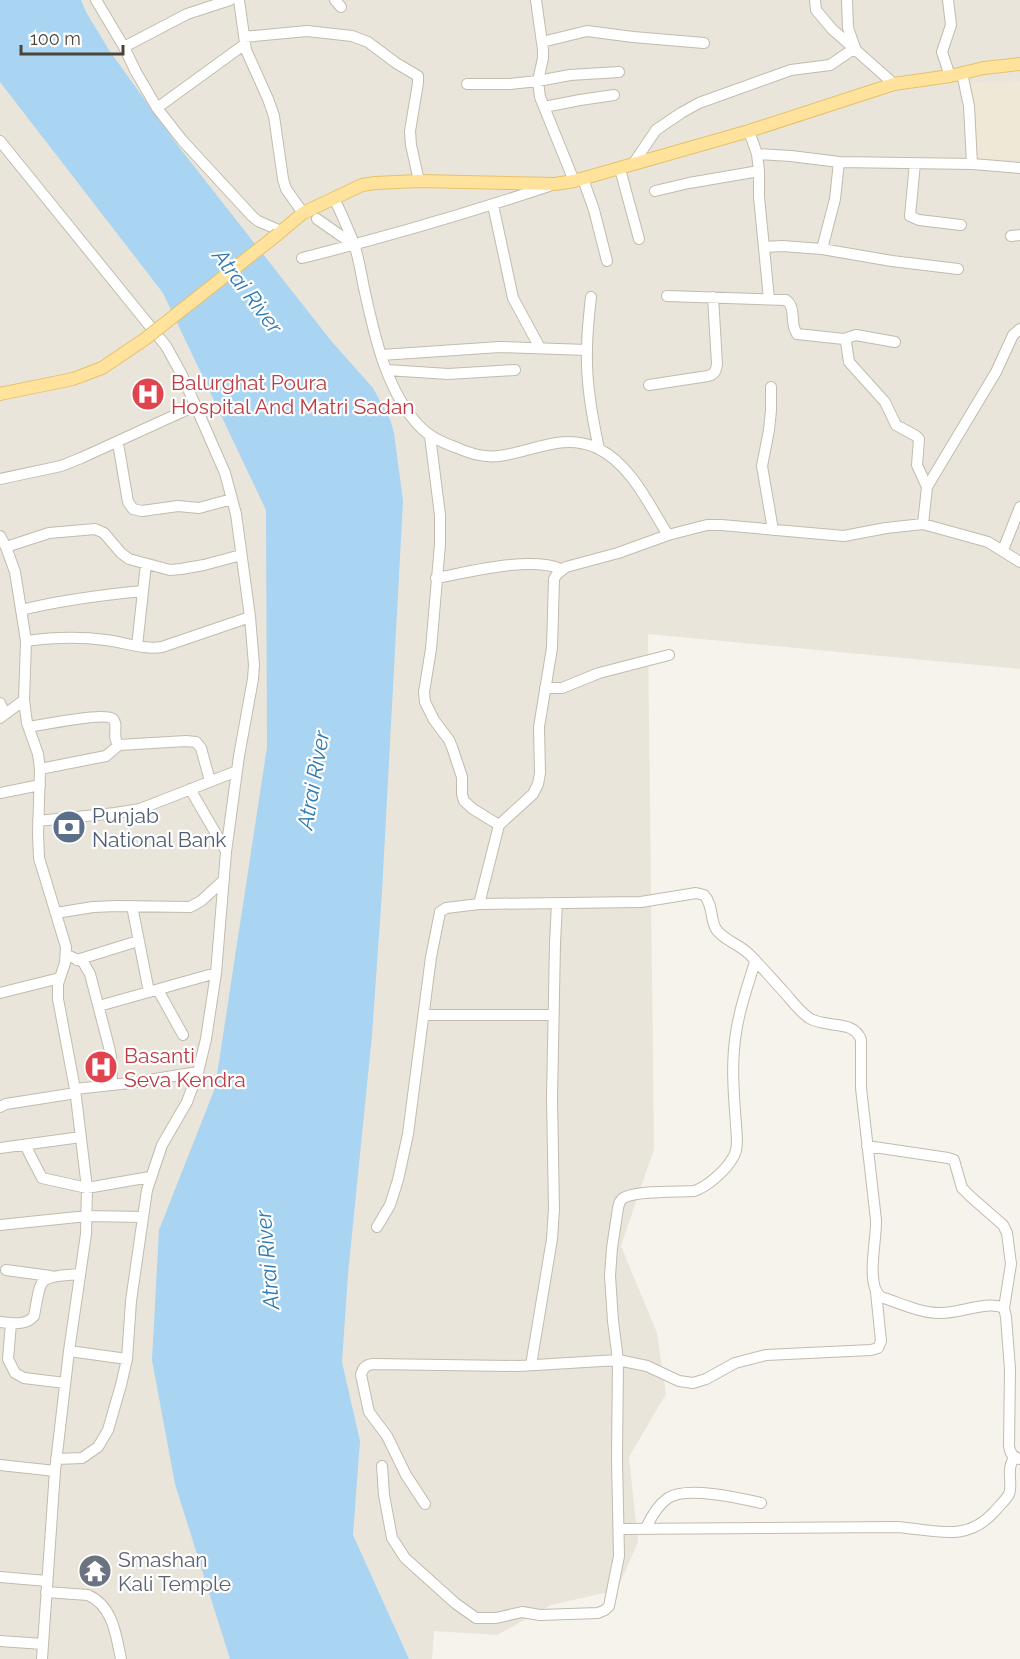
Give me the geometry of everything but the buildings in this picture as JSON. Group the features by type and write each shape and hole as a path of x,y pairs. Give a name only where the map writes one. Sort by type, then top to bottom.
{"main road":[{"path":"0,394 73,379 102,368 146,339 303,213 362,185 419,181 555,184 578,180 749,131 894,84 1020,64"}],"street":[{"path":"96,0 157,108 182,140 252,216 280,233"},
{"path":"124,47 195,5 230,0"},
{"path":"239,0 246,50 274,116 286,189 303,213"},
{"path":"536,0 543,58 538,81 540,97 594,210 607,261"},
{"path":"815,0 816,10 832,29 894,84"},
{"path":"847,0 848,28 855,48"},
{"path":"948,0 951,24 942,52 956,75 969,106 972,164"},
{"path":"157,108 245,40 307,31 352,36 368,42 418,76 410,132 419,181"},
{"path":"542,42 587,31 704,43"},
{"path":"633,164 656,130 699,103 790,70 830,65 855,48"},
{"path":"467,84 510,84 570,75 619,72"},
{"path":"544,107 614,95"},
{"path":"749,131 757,154 769,298"},
{"path":"0,141 166,346 182,375 225,473 236,514 254,665 226,852 212,1004 198,1072 187,1102 162,1145 150,1177 142,1217 131,1301 127,1359 108,1431 98,1448 82,1458 57,1459"},
{"path":"757,154 839,162 972,164 1020,168"},
{"path":"822,249 835,199 839,162"},
{"path":"915,163 910,216 919,220 961,225"},
{"path":"620,169 639,239"},
{"path":"655,191 759,171"},
{"path":"302,258 493,205 555,184"},
{"path":"334,198 354,245 372,328 381,355 403,404 412,418 430,436 470,454 490,457 505,455 554,442 576,443 598,449 628,473 668,535"},
{"path":"493,205 513,298 540,348"},
{"path":"317,219 354,245"},
{"path":"764,247 822,249 958,269"},
{"path":"667,296 769,298 789,301 792,307 793,327 797,334 844,339 860,335 896,342"},
{"path":"591,297 586,350 598,449"},
{"path":"649,385 708,376 716,371 713,297"},
{"path":"923,524 927,487 996,372 1013,335 1020,329"},
{"path":"844,339 849,362 885,402 896,425 918,439 917,465 927,487"},
{"path":"381,355 471,348 586,350"},
{"path":"387,370 448,374 515,370"},
{"path":"771,387 769,430 762,466 773,530"},
{"path":"0,479 61,466 118,443 195,406"},
{"path":"430,436 440,515 440,544 431,649 424,692 425,702 450,743 462,777 464,801 499,825"},
{"path":"118,443 128,501 133,509 142,511 177,506 199,508 232,499"},
{"path":"1003,550 1020,507"},
{"path":"479,904 499,825 533,794 538,784 540,773 539,728 552,648 554,579 561,569 707,525 844,536 923,524 988,542 1020,562"},
{"path":"6,547 49,533 95,530 104,533 129,559 170,570 204,565 241,555"},
{"path":"0,536 15,572 26,641 24,700 40,769 39,858 63,937 72,958 83,962 90,974 111,1057 112,1084"},
{"path":"137,646 146,564"},
{"path":"436,579 489,568 531,564 552,565 561,569"},
{"path":"21,610 68,600 143,591"},
{"path":"26,641 74,636 154,649 250,617"},
{"path":"545,688 562,688 599,673 669,655"},
{"path":"0,703 2,716 24,700"},
{"path":"29,727 74,719 110,718 114,721 115,739 119,746"},
{"path":"40,769 106,756 119,746 186,741 196,742 201,748 210,781"},
{"path":"38,821 125,812 154,804 237,771"},
{"path":"0,793 40,784"},
{"path":"190,789 226,852"},
{"path":"56,913 93,907 190,907 201,901 224,880"},
{"path":"377,1227 390,1205 399,1180 408,1134 431,957 440,912 446,909 479,904 641,902 700,893 707,897 717,930 721,935 746,951 806,1016 816,1022 852,1028 861,1040 861,1088 876,1220 873,1273 880,1347 766,1355 735,1364 693,1383 679,1381 648,1366 618,1360 531,1365 373,1364 365,1366 362,1375 369,1412 387,1436 406,1476 425,1504"},
{"path":"531,1365 552,1239 554,1209 552,1098 557,903"},
{"path":"132,906 138,941 154,991 183,1035"},
{"path":"42,1659 55,1471 87,1216 87,1188 76,1091 57,991 60,978 72,958 138,941"},
{"path":"382,1466 384,1495 392,1538 405,1558 425,1578 455,1604 477,1618 522,1612 540,1615 598,1613 609,1606 619,1556 618,1360 610,1275 618,1208 623,1198 635,1194 700,1189 732,1159 737,1149 733,1071 736,1031 742,1002 755,962"},
{"path":"99,1006 216,973"},
{"path":"0,993 60,978"},
{"path":"424,1015 553,1015"},
{"path":"0,1107 112,1084 198,1072"},
{"path":"0,1143 0,1148 81,1137"},
{"path":"25,1145 42,1178 87,1188 150,1177"},
{"path":"619,1529 896,1527 938,1532 966,1530 976,1527 1008,1496 1010,1468 1017,1458 1011,1453 1009,1446 1015,1381 1004,1308 1011,1264 1003,1225 962,1188 954,1160 867,1146"},
{"path":"0,1225 87,1216 142,1217"},
{"path":"6,1270 51,1276 80,1274"},
{"path":"51,1276 40,1284 32,1319 24,1322 5,1322 8,1359 15,1373 24,1378 65,1383"},
{"path":"876,1292 881,1297 930,1312 951,1313 993,1305 1004,1308"},
{"path":"69,1351 127,1359"},
{"path":"0,1465 55,1471"},
{"path":"646,1528 653,1514 669,1497 711,1493 761,1503"},
{"path":"0,1577 94,1597 110,1616 115,1626 121,1659"},
{"path":"0,1641 43,1644"}],"shaded area":[{"path":"0,0 1020,0 1020,669 648,634 654,1149 621,1246 657,1333 666,1394 629,1457 638,1542 617,1590 551,1605 497,1635 434,1631 432,1659 0,1659"},
{"path":"1020,81 1020,160 975,158 969,83"}],"water":[{"name":"Atrai River","path":"0,0 81,0 109,50 175,142 332,342 373,388 390,419 394,433 403,501 382,892 372,1035 348,1274 342,1362 360,1441 353,1535 409,1659 230,1659 175,1484 152,1360 159,1230 215,1088 267,747 266,510 163,293 0,82"}],"place":[{"name":"Balurghat Poura Hospital And Matri Sadan","path":"148,394"},
{"name":"Punjab National Bank","path":"69,827"},
{"name":"Basanti Seva Kendra","path":"101,1067"},
{"name":"Smashan Kali Temple","path":"95,1571"}]}
